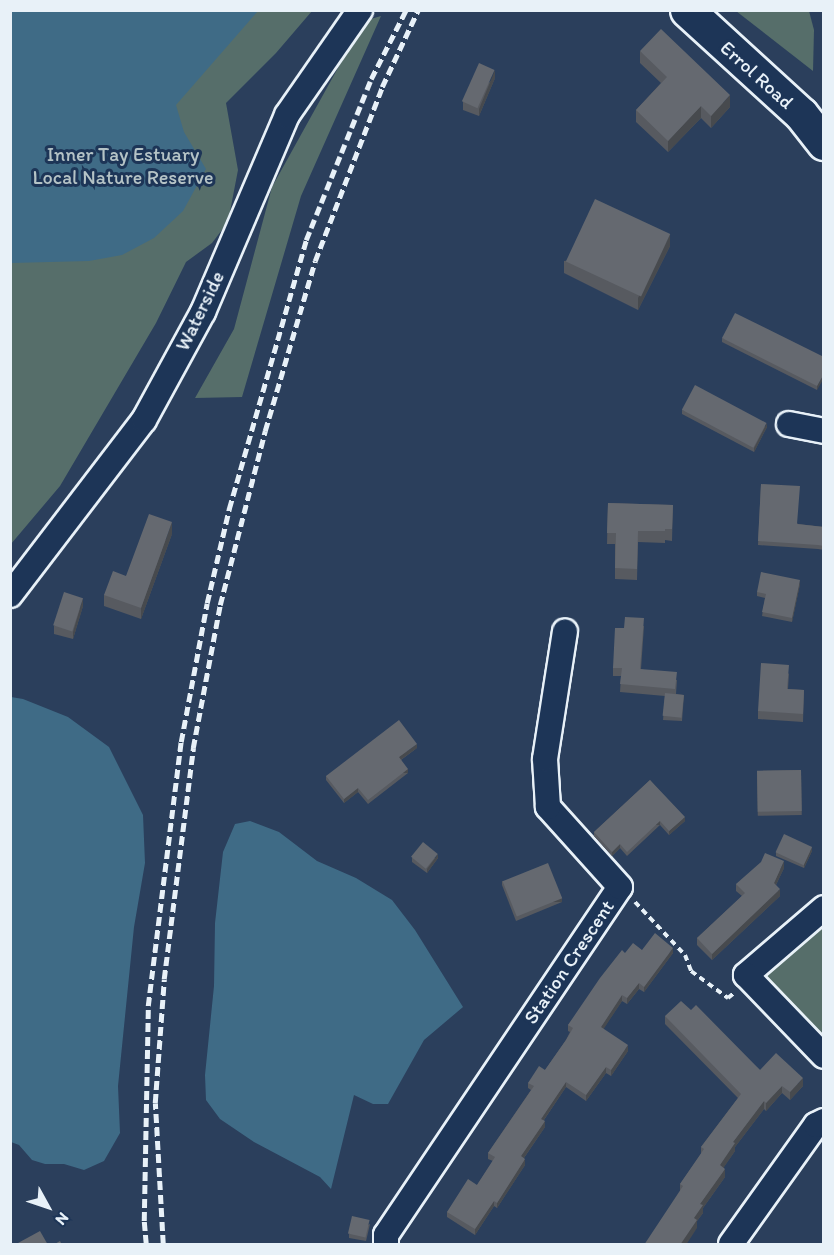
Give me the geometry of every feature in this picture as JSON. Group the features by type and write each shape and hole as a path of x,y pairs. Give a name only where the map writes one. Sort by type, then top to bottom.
{"street":[{"name":"Waterside","path":"10,595 144,420 203,312 287,115 360,10"},
{"name":"Errol Road","path":"687,10 801,114 824,143"},
{"path":"789,424 824,431"},
{"name":"Station Crescent","path":"386,1245 386,1235 620,887 548,807 545,759 565,632"},
{"path":"824,908 746,975 824,1056"},
{"path":"731,1245 816,1125 824,1121"}],"path":[{"path":"620,887 669,936 685,955 691,971 718,991 728,998 751,981"}],"green space":[{"name":"Inner Tay Estuary Local Nature Reserve","path":"10,11 312,11 276,53 226,103 238,170 228,222 212,243 186,262 156,323 60,486 11,544"},
{"path":"736,11 809,11 814,30 813,71"},
{"path":"381,16 301,196 242,397 195,398 234,329 272,187 364,21"},
{"path":"823,914 823,1044 767,983 765,974"}],"water":[{"name":"Inner Tay Estuary Local Nature Reserve","path":"11,10 258,11 176,105 184,132 206,169 183,211 154,238 122,255 89,261 11,263"},
{"path":"11,697 23,699 68,717 109,747 143,815 145,863 134,927 118,1086 120,1133 104,1161 84,1170 64,1164 45,1164 32,1160 19,1145 11,1142"},
{"path":"250,821 279,832 317,861 356,878 392,900 415,930 463,1007 424,1040 388,1104 373,1104 354,1095 331,1189 320,1177 254,1142 220,1119 206,1100 205,1075 214,986 215,923 223,852 235,824"}],"building":[{"path":"661,29 730,95 711,116 701,106 668,141 636,110 667,77 640,51"},
{"path":"479,63 495,70 477,108 462,101"},
{"path":"595,199 670,234 641,297 566,262"},
{"path":"735,313 824,357 824,374 817,386 722,338"},
{"path":"695,385 767,423 753,448 682,410"},
{"path":"761,484 800,486 797,524 824,527 824,546 758,541"},
{"path":"608,503 673,505 672,529 638,531 637,569 615,568 616,533 607,533"},
{"path":"149,514 172,522 141,608 104,595 113,571 126,576"},
{"path":"761,572 800,580 792,618 762,612 766,594 757,592"},
{"path":"64,592 83,598 72,631 53,625"},
{"path":"625,617 644,618 640,669 677,672 675,689 620,684 622,668 613,668 615,628 624,628"},
{"path":"761,663 789,665 787,689 804,690 803,714 758,711"},
{"path":"665,693 684,695 681,718 663,716"},
{"path":"399,720 417,744 399,757 408,769 368,800 358,788 344,799 326,776"},
{"path":"801,770 802,811 758,812 757,771"},
{"path":"650,780 685,817 669,831 660,821 627,852 620,844 612,852 594,832"},
{"path":"784,834 812,847 804,865 776,852"},
{"path":"423,842 438,854 426,869 411,857"},
{"path":"765,853 784,861 774,883 780,889 712,954 697,938 745,893 736,884 761,862"},
{"path":"548,863 562,898 517,917 503,881"},
{"path":"655,933 673,948 644,987 639,983 627,998 622,995 601,1027 628,1045 611,1070 606,1067 586,1095 566,1082 541,1119 545,1121 521,1156 525,1159 497,1203 494,1201 475,1229 447,1212 468,1179 477,1185 495,1157 488,1153 534,1086 528,1083 539,1066 545,1070 566,1040 573,1028 568,1025 600,978 622,950 625,953 633,943 642,950"},
{"path":"681,1001 691,1010 696,1005 760,1070 776,1053 803,1078 790,1092 782,1086 766,1103 764,1101 733,1142 735,1143 720,1165 725,1169 700,1204 703,1205 694,1218 697,1220 680,1245 644,1245 683,1186 680,1184 704,1149 701,1147 741,1094 665,1016"},
{"path":"352,1216 370,1220 365,1238 348,1234"},
{"path":"40,1231 48,1245 19,1245 18,1243"}],"railway":[{"path":"146,1244 144,1221 148,1006 181,742 207,603 229,509 306,240 371,79 406,10"},
{"path":"163,1244 155,1103 164,979 193,748 220,605 265,431 315,261 382,87 418,10"}]}
